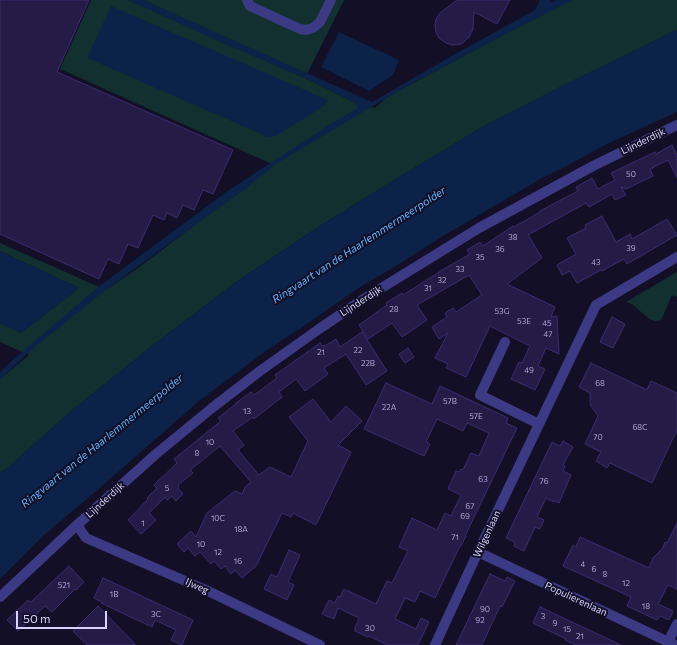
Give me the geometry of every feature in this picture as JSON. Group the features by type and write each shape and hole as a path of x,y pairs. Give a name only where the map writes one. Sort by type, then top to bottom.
{"street":[{"path":"247,0 250,6 300,29 306,30 313,28 320,22 331,0"},
{"name":"Lijnderdijk","path":"0,597 156,454 260,371 356,305 479,228 592,166 677,125"},
{"name":"Wilgenlaan","path":"435,645 596,305 677,257"},
{"path":"505,342 480,395 539,424"},
{"name":"IJweg","path":"77,525 86,538 206,590 320,645"},
{"name":"Populierenlaan","path":"478,552 672,644"},
{"path":"672,644 677,624"}],"green space":[{"path":"91,0 128,0 305,78 355,103 375,108 386,98 398,91 569,0 677,0 677,30 482,127 318,227 236,282 157,342 76,407 0,473 0,379 29,355 0,342 0,323 21,333 79,288 0,251 0,243 106,290 138,268 274,165 60,69"},
{"path":"143,0 344,0 307,74"},
{"path":"677,272 677,297 672,295 661,320 654,321 648,318 632,304 626,302"}],"water":[{"path":"128,0 143,0 372,102 535,10 540,0 550,0 552,2 556,0 572,0 398,91 274,165 248,187 106,290 36,346 0,379 0,372 17,356 98,287 229,190 329,125 358,108 355,103 305,78 227,45"},
{"path":"111,6 328,100 324,106 276,136 268,137 87,58"},
{"name":"Ringvaart van de Haarlemmermeerpolder","path":"677,30 677,112 605,145 542,178 360,287 271,347 199,401 43,536 0,579 0,473 76,407 157,342 236,282 318,227 482,127"},
{"path":"339,32 399,60 393,75 369,91 321,67"},
{"path":"0,251 79,288 21,333 0,323"}],"building":[{"path":"0,0 89,0 57,72 233,150 213,194 203,190 194,210 183,205 177,218 167,213 164,220 153,215 138,248 128,244 119,264 108,259 99,279 0,234"},
{"path":"457,0 510,0 497,24 474,12 473,29 469,37 461,44 452,45 439,38 436,32 435,24 440,13"},
{"path":"672,145 677,155 677,178 668,160 650,169 653,176 626,189 621,187 626,195 615,200 612,194 589,207 586,203 528,235 542,258 507,284 555,307 551,317 557,316 559,354 546,348 538,366 545,369 535,390 511,379 519,362 522,363 530,346 490,326 466,377 446,368 448,364 435,358 448,333 439,339 432,327 447,317 445,313 453,308 456,312 482,295 469,275 417,305 427,320 402,337 392,323 368,339 359,325 387,305 386,303 402,293 403,295 470,254 467,250 480,242 483,246 513,226 514,227 578,191 576,187 592,178 598,189 615,180 611,173 655,152 656,154"},
{"path":"602,216 616,242 630,234 632,239 667,219 677,235 627,264 624,259 577,283 570,271 562,275 557,265 576,254 567,238 586,228 585,225"},
{"path":"612,317 625,324 613,348 600,342"},
{"path":"362,332 387,371 366,385 346,354 324,368 328,374 305,391 296,379 279,392 282,397 254,419 253,417 233,431 244,445 238,450 259,475 270,467 291,477 308,441 289,417 313,399 331,422 346,406 362,421 338,445 351,452 316,525 293,513 291,517 282,513 256,566 242,578 235,570 231,574 225,566 221,569 214,561 211,564 200,552 195,556 188,548 184,552 177,544 191,531 196,537 207,513 235,491 242,494 245,487 251,482 220,446 190,470 193,473 178,485 178,488 183,494 176,501 172,496 167,500 165,497 149,513 156,520 141,534 128,520 157,488 154,485 177,463 174,459 221,421 218,418 236,403 251,392 254,395 277,378 275,375 320,343 322,346 325,346 336,339 340,347"},
{"path":"408,348 414,357 405,363 399,354"},
{"path":"591,363 647,390 651,381 677,393 677,430 652,483 610,463 607,468 596,461 601,452 585,444 598,416 591,406 590,393 579,387"},
{"path":"386,383 432,404 440,386 508,418 506,423 517,428 435,598 420,591 415,602 405,598 395,619 416,629 421,618 429,622 418,645 387,645 355,631 359,618 338,608 334,619 322,614 329,600 335,603 338,596 340,597 344,589 376,604 387,581 392,583 408,551 399,547 412,518 437,530 445,513 451,516 461,495 448,489 456,471 459,472 461,469 463,470 471,453 479,456 489,433 467,423 463,431 437,419 426,442 430,444 424,456 364,429"},
{"path":"563,441 573,447 563,465 565,466 563,471 571,475 559,503 546,498 537,517 544,520 540,529 535,527 524,551 514,546 515,542 506,538 552,442 560,446"},
{"path":"677,523 677,589 668,585 658,604 673,611 669,620 660,616 657,620 627,606 631,597 563,566 573,545 576,547 580,537 649,568 653,558 663,548 665,542 667,543"},
{"path":"289,550 300,555 288,582 294,585 287,600 264,589 271,574 277,577"},
{"path":"69,566 84,582 52,612 45,606 18,631 7,620 28,600 31,602"},
{"path":"490,574 505,581 507,577 515,581 502,607 500,606 482,645 456,645"},
{"path":"103,578 193,620 182,645 171,640 176,630 155,620 152,627 101,603 102,602 94,598"},
{"path":"98,606 136,645 87,645 73,631"},
{"path":"540,607 621,645 576,645 565,640 566,639 533,623"}]}
